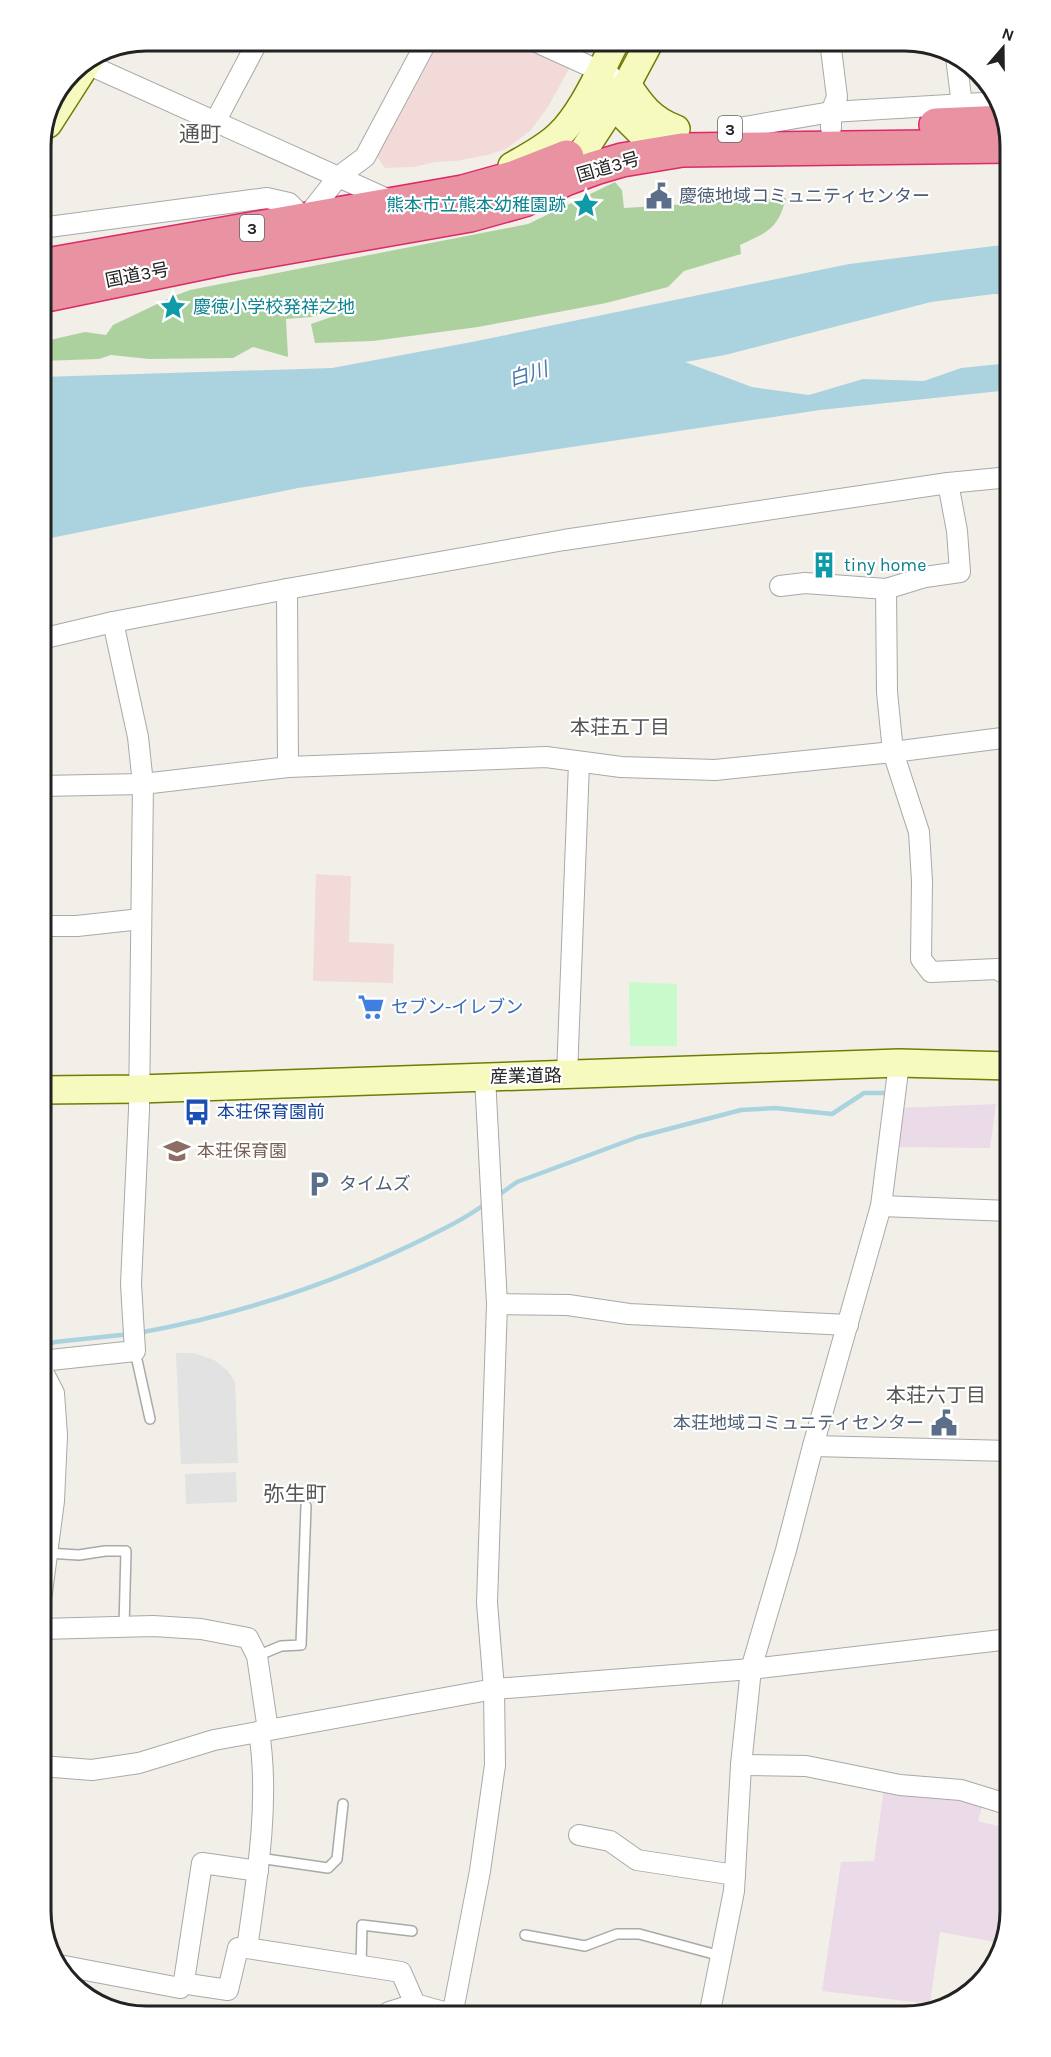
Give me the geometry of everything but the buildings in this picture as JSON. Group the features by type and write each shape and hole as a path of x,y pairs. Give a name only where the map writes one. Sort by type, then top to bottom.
{"highway":[{"name":"国道3号","path":"51,294 98,283 470,215 524,200 566,179 679,140 733,129 831,120 996,122"},
{"name":"国道3号","path":"51,264 463,192 513,178 586,149 644,136 679,140 1000,146"}],"street":[{"path":"215,122 252,51"},
{"path":"51,227 267,198 289,203 305,219 339,177 365,157 422,51"},
{"path":"557,51 600,70 621,94 641,106 679,140"},
{"path":"463,192 544,148 560,134 573,119 610,51"},
{"path":"566,179 621,94 645,51"},
{"path":"831,51 837,97 831,120 989,103"},
{"path":"95,66 396,203"},
{"path":"957,67 962,105"},
{"path":"621,94 622,114 644,136"},
{"path":"51,286 98,283"},
{"path":"51,637 113,622 287,589 564,540 948,483 1000,478"},
{"path":"780,586 805,583 886,589 925,577 960,572 957,531 948,483"},
{"path":"287,589 288,767"},
{"path":"886,589 887,692 893,752 919,832 922,881 921,959 931,972 1000,971"},
{"path":"51,1359 134,1347 131,1284 139,1089 143,784 138,737 113,622"},
{"path":"51,786 143,784 288,767 546,757 621,767 715,770 893,752 1000,737"},
{"path":"567,1075 579,763"},
{"path":"51,926 77,927 141,919"},
{"path":"711,2006 734,1891 741,1765 751,1669 881,1206 899,1063"},
{"name":"産業道路","path":"51,1090 139,1089 899,1063 1000,1066"},
{"path":"456,2006 480,1871 495,1765 494,1689 487,1603 497,1304 485,1077"},
{"path":"881,1206 1000,1211"},
{"path":"497,1304 568,1305 629,1314 848,1325"},
{"path":"51,1388 54,1393 57,1435 51,1523"},
{"path":"813,1446 1000,1451"},
{"path":"51,1629 153,1626 201,1629 248,1638 257,1656 264,1731 264,1761 258,1864 247,1948"},
{"path":"51,1767 92,1770 139,1763 214,1740 494,1689 751,1669 1000,1640"},
{"path":"741,1765 807,1766 900,1785 961,1790 1000,1802"},
{"path":"579,1834 610,1840 637,1860 735,1875"},
{"path":"70,1967 180,1988 184,1981 202,1863 258,1864"},
{"path":"184,1981 188,1984 228,1990 238,1948 247,1948 401,1972 414,2004"},
{"path":"408,2006 414,2004 421,2006"}],"lane":[{"path":"134,1347 150,1419"},
{"path":"257,1656 281,1646 301,1646 306,1506"},
{"path":"51,1553 79,1555 126,1551 124,1627"},
{"path":"258,1864 328,1868 337,1859 344,1804"},
{"path":"361,1966 363,1925 412,1931"},
{"path":"525,1935 585,1946 617,1934 639,1935 721,1956"}],"shaded area":[{"path":"435,51 533,51 570,67 548,107 530,131 506,149 487,155 414,167 385,168 377,157"},
{"path":"316,874 351,876 349,942 394,944 393,983 313,981"},
{"path":"996,1104 990,1148 893,1147 897,1108"},
{"path":"176,1353 194,1353 214,1360 228,1371 235,1382 238,1463 181,1464"},
{"path":"236,1472 237,1502 186,1504 185,1474"},
{"path":"884,1788 983,1803 978,1821 1000,1826 1000,1911 997,1936 995,1942 940,1932 930,2002 822,1991 841,1862 874,1861"}],"green space":[{"path":"615,182 622,190 624,208 786,198 775,223 765,233 740,245 741,254 684,271 668,287 606,303 478,327 373,341 315,343 311,324 340,314 338,308 311,317 286,319 288,357 253,347 233,358 149,359 111,355 99,359 51,361 51,340 85,332 106,335 113,325 190,290 528,224"},
{"path":"629,982 677,984 677,1046 630,1046"}],"water":[{"name":"白川","path":"1000,245 1000,294 931,302 725,355 685,362 752,387 809,395 863,379 924,381 961,368 1000,364 1000,391 820,410 298,488 51,538 51,377 332,368 472,342 849,264"}],"waterway":[{"path":"497,1196 517,1182 638,1137 741,1110 775,1108 832,1114 864,1093 888,1093"},
{"path":"138,1333 242,1309 310,1287 409,1246 458,1221 485,1204"},
{"path":"51,1343 130,1334"}],"place":[{"name":"慶徳地域コミュニティセンター","path":"659,196"},
{"name":"熊本市立熊本幼稚園跡","path":"586,205"},
{"name":"慶徳小学校発祥之地","path":"173,307"},
{"name":"tiny home","path":"824,565"},
{"name":"セブン-イレブン","path":"371,1007"},
{"name":"本荘保育園前","path":"197,1112"},
{"name":"本荘保育園","path":"177,1151"},
{"name":"タイムズ","path":"319,1184"},
{"name":"本荘地域コミュニティセンター","path":"944,1423"}],"district":[{"name":"通町","path":"200,134"},
{"name":"本荘五丁目","path":"620,727"},
{"name":"本荘六丁目","path":"936,1395"},
{"name":"弥生町","path":"295,1494"}]}
